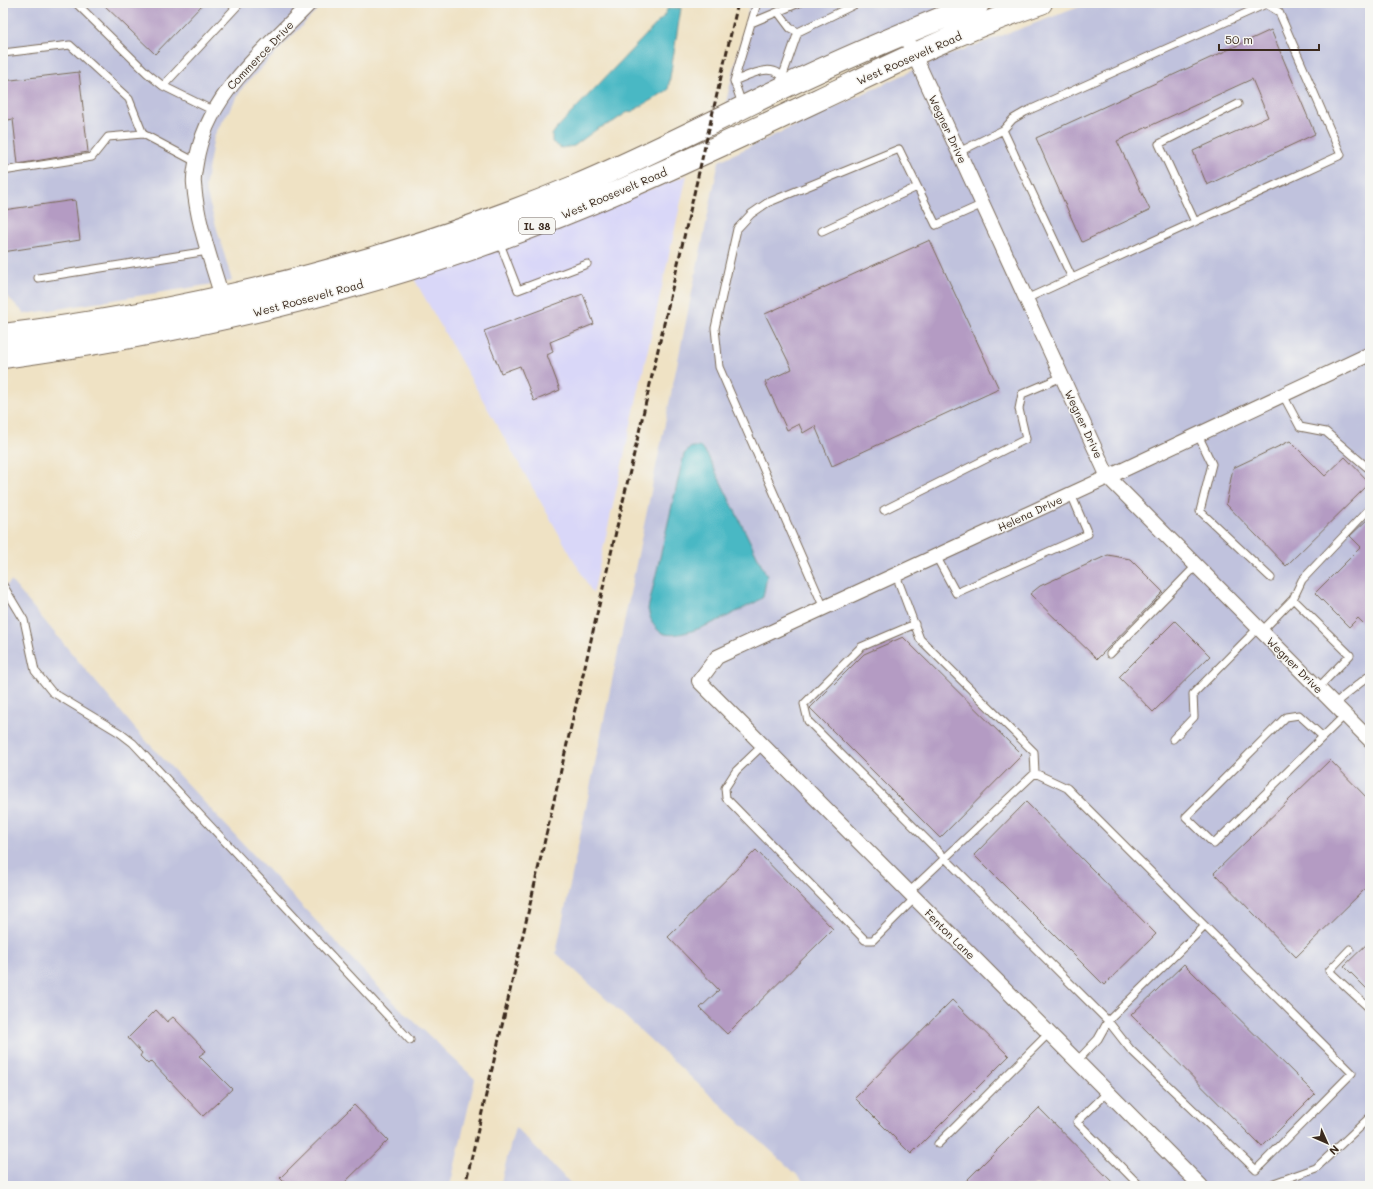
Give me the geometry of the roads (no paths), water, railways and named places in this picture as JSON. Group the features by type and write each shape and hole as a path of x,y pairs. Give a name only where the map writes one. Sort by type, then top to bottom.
{"main road":[{"name":"West Roosevelt Road","path":"3,335 109,319 222,297 301,278 369,259 482,222 576,186 652,153 743,108 785,80 978,3"},
{"name":"West Roosevelt Road","path":"3,357 114,341 228,318 379,279 499,240 614,194 696,158 914,54 1041,3"}],"street":[{"name":"Commerce Drive","path":"228,318 199,220 194,182 198,148 214,112 232,84 310,3"},
{"name":"Wegner Drive","path":"904,33 1108,477 1370,740"},
{"name":"Helena Drive","path":"700,681 717,657 1108,477 1370,354"},
{"name":"Fenton Lane","path":"700,681 1201,1186"}],"lane":[{"path":"76,3 147,73 163,86 214,112"},
{"path":"163,86 240,3"},
{"path":"743,108 734,80 757,3"},
{"path":"751,23 799,3"},
{"path":"734,80 762,70 776,71 785,80 798,32 858,3"},
{"path":"959,152 1003,130 1013,119 1025,112 1266,4 1279,12 1340,156 1026,299"},
{"path":"778,12 790,28 798,32"},
{"path":"3,53 70,45 129,99 143,134"},
{"path":"1195,222 1159,144 1238,104"},
{"path":"1003,130 1072,278"},
{"path":"3,170 92,157 108,137 143,134 196,162"},
{"path":"824,608 719,366 715,328 737,229 751,214 768,203 899,149 936,225 983,204"},
{"path":"822,231 917,187"},
{"path":"499,240 518,290 587,264"},
{"path":"38,278 208,251"},
{"path":"884,510 1026,439 1019,409 1022,394 1062,377"},
{"path":"1282,395 1300,427 1326,432 1368,468"},
{"path":"1198,435 1212,464 1200,511 1271,578"},
{"path":"936,556 956,593 1088,534 1071,494"},
{"path":"1173,739 1194,717 1193,694 1293,599 1302,580 1370,508"},
{"path":"1110,654 1196,566"},
{"path":"896,575 920,638 1034,752 1036,773"},
{"path":"3,585 24,620 35,671 52,692 120,732 133,743 410,1040"},
{"path":"1293,599 1350,655 1318,688"},
{"path":"915,624 861,647 804,704 808,721 1108,1021 1130,1049 1256,1170 1352,1073 1068,788 1036,773"},
{"path":"1334,704 1370,674"},
{"path":"1322,736 1299,715 1286,716 1186,817 1214,844 1345,715"},
{"path":"762,745 736,771 725,788 726,798 865,940 873,940 945,859 1036,773"},
{"path":"1077,1061 1098,1039 1108,1021 1205,926"},
{"path":"1350,949 1329,971 1370,1009"},
{"path":"938,1144 1049,1033"},
{"path":"1108,1092 1077,1122 1140,1186"},
{"path":"1270,1186 1274,1183 1316,1168 1370,1117"}],"water":[{"path":"668,8 681,8 668,90 633,111 626,113 613,122 597,129 574,146 561,148 552,142 552,135 556,129 663,17"},
{"path":"691,447 701,447 708,456 767,576 763,597 756,602 707,626 679,634 667,634 659,631 655,626 648,609 684,454"}],"railway":[{"path":"465,1186 738,3"}]}
